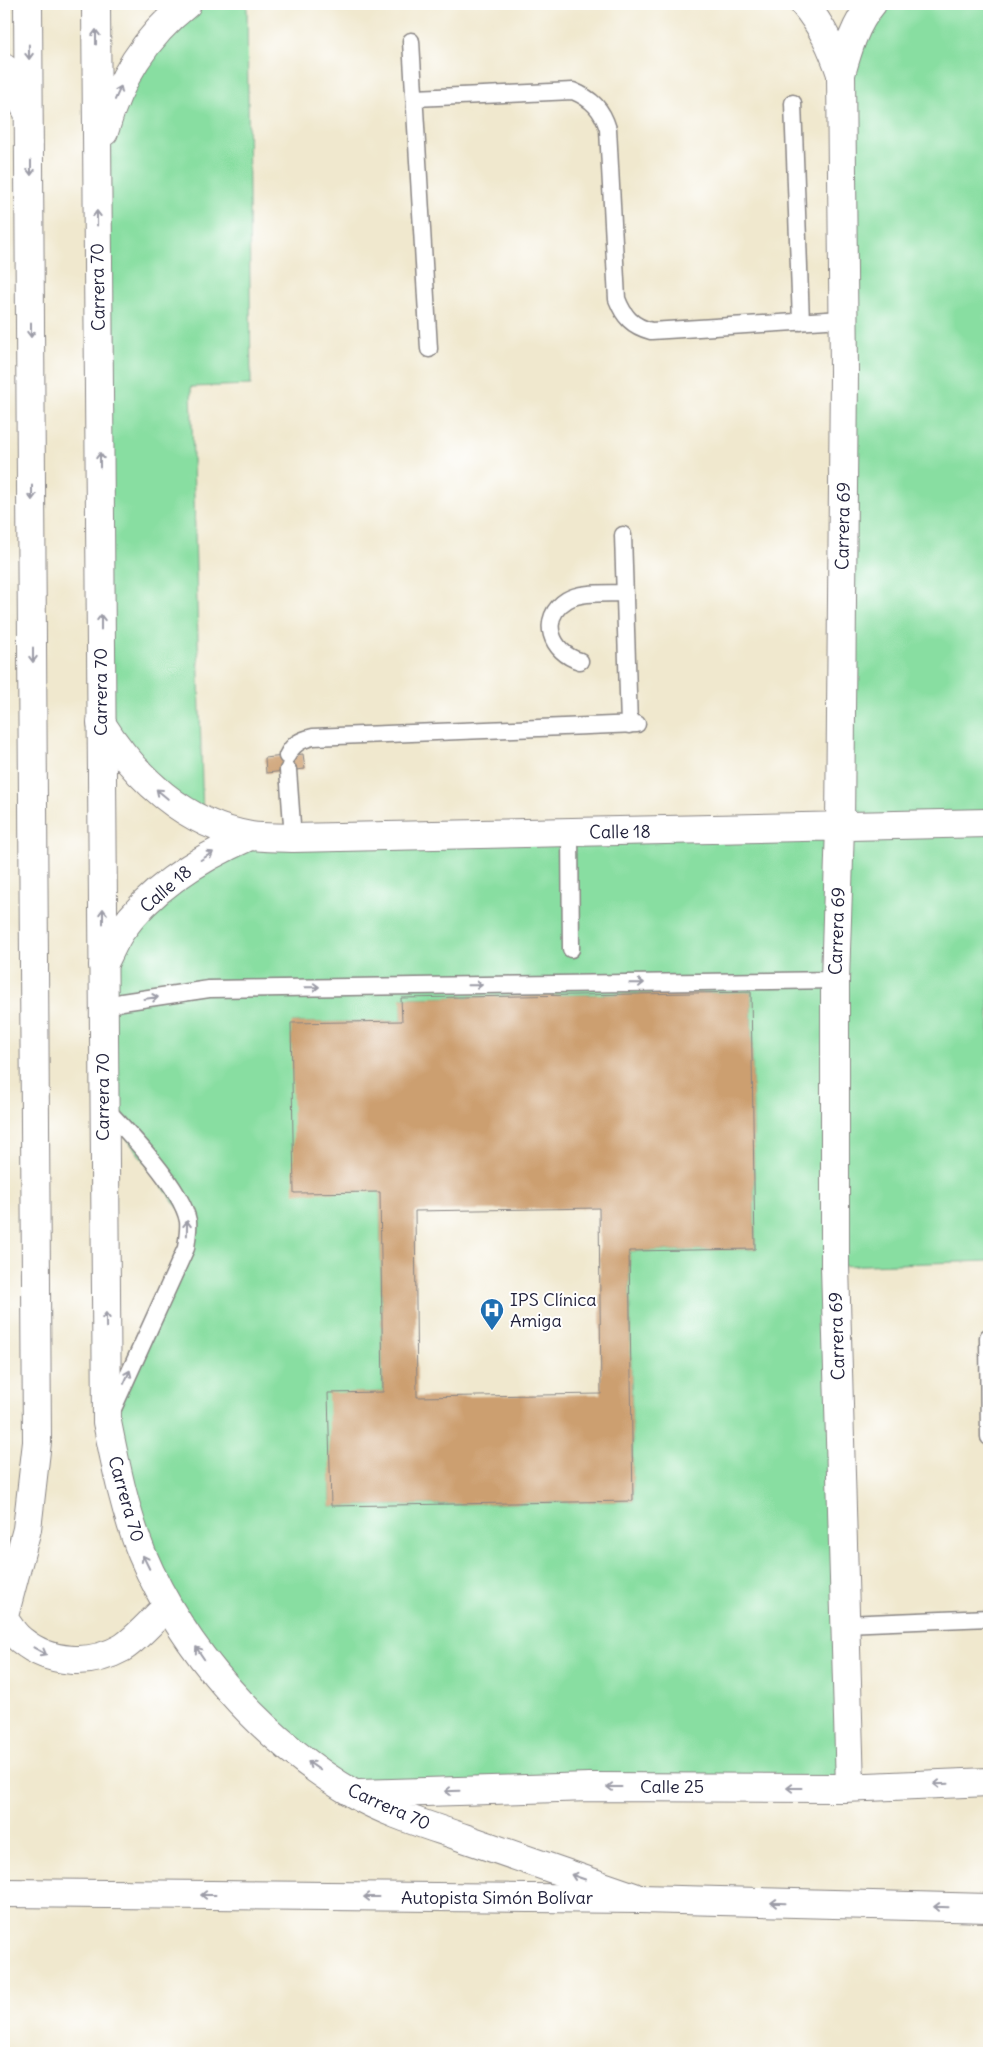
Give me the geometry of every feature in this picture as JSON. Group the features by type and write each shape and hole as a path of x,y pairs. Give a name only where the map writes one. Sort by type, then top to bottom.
{"main road":[{"path":"28,4 37,1442 27,1529 4,1617 21,1640 44,1654 71,1661 98,1658 123,1647 168,1606"},
{"name":"Carrera 70","path":"96,4 103,1106 107,1422 120,1487 142,1554 168,1606 217,1678 280,1742 354,1794 408,1820 640,1899"},
{"path":"97,173 108,120 117,94 129,70 162,26 186,4"},
{"name":"Carrera 69","path":"804,4 819,23 833,48 841,74"},
{"name":"Carrera 69","path":"850,1787 836,1266 835,980 840,827 844,372 841,74 849,42 865,12 872,4"},
{"path":"4,68 30,119"},
{"name":"Calle 18","path":"102,723 120,753 145,780 172,802 203,821 250,836 293,838 989,823"},
{"name":"Calle 18","path":"103,965 122,930 174,878 213,852 250,836"},
{"name":"Calle 25","path":"354,1794 590,1787 850,1787 989,1782"},
{"name":"Autopista Simón Bolívar","path":"4,1893 640,1899 989,1908"}],"lane":[{"path":"411,41 429,349"},
{"path":"415,98 573,91 586,96 596,105 604,116 608,129 618,299 629,321 639,328 651,331 842,319"},
{"path":"793,103 801,322"},
{"path":"293,838 288,763 291,747 301,740 313,737 633,724 623,535"},
{"path":"580,662 570,659 555,645 551,630 554,615 568,599 577,596 625,593"},
{"path":"570,833 571,949"},
{"path":"103,1008 122,1002 209,990 261,988 835,980"},
{"path":"103,1106 123,1126 177,1194 188,1221 186,1248 107,1422"},
{"path":"988,1337 989,1437"},
{"path":"846,1624 989,1618"}],"green space":[{"path":"187,4 247,4 251,385 191,387 203,821 101,723 108,120"},
{"name":"IPS Clínica Amiga","path":"872,4 989,4 989,1261 836,1266 843,1788 354,1795 280,1742 168,1606 107,1422 186,1248 188,1221 103,1106 103,1008 122,931 250,836 840,827 841,74","holes":["751,992 755,1249 629,1251 633,1501 331,1506 329,1394 383,1392 380,1192 292,1049 292,1023 402,1021 402,998"]}],"building":[{"path":"303,754 305,769 266,773 265,758"},
{"path":"751,992 755,1249 629,1251 633,1501 331,1506 328,1393 383,1392 380,1192 294,1193 291,1023 402,1021 401,998","holes":["599,1208 601,1394 417,1397 415,1211"]}],"place":[{"name":"IPS Clínica Amiga","path":"492,1331"}]}
